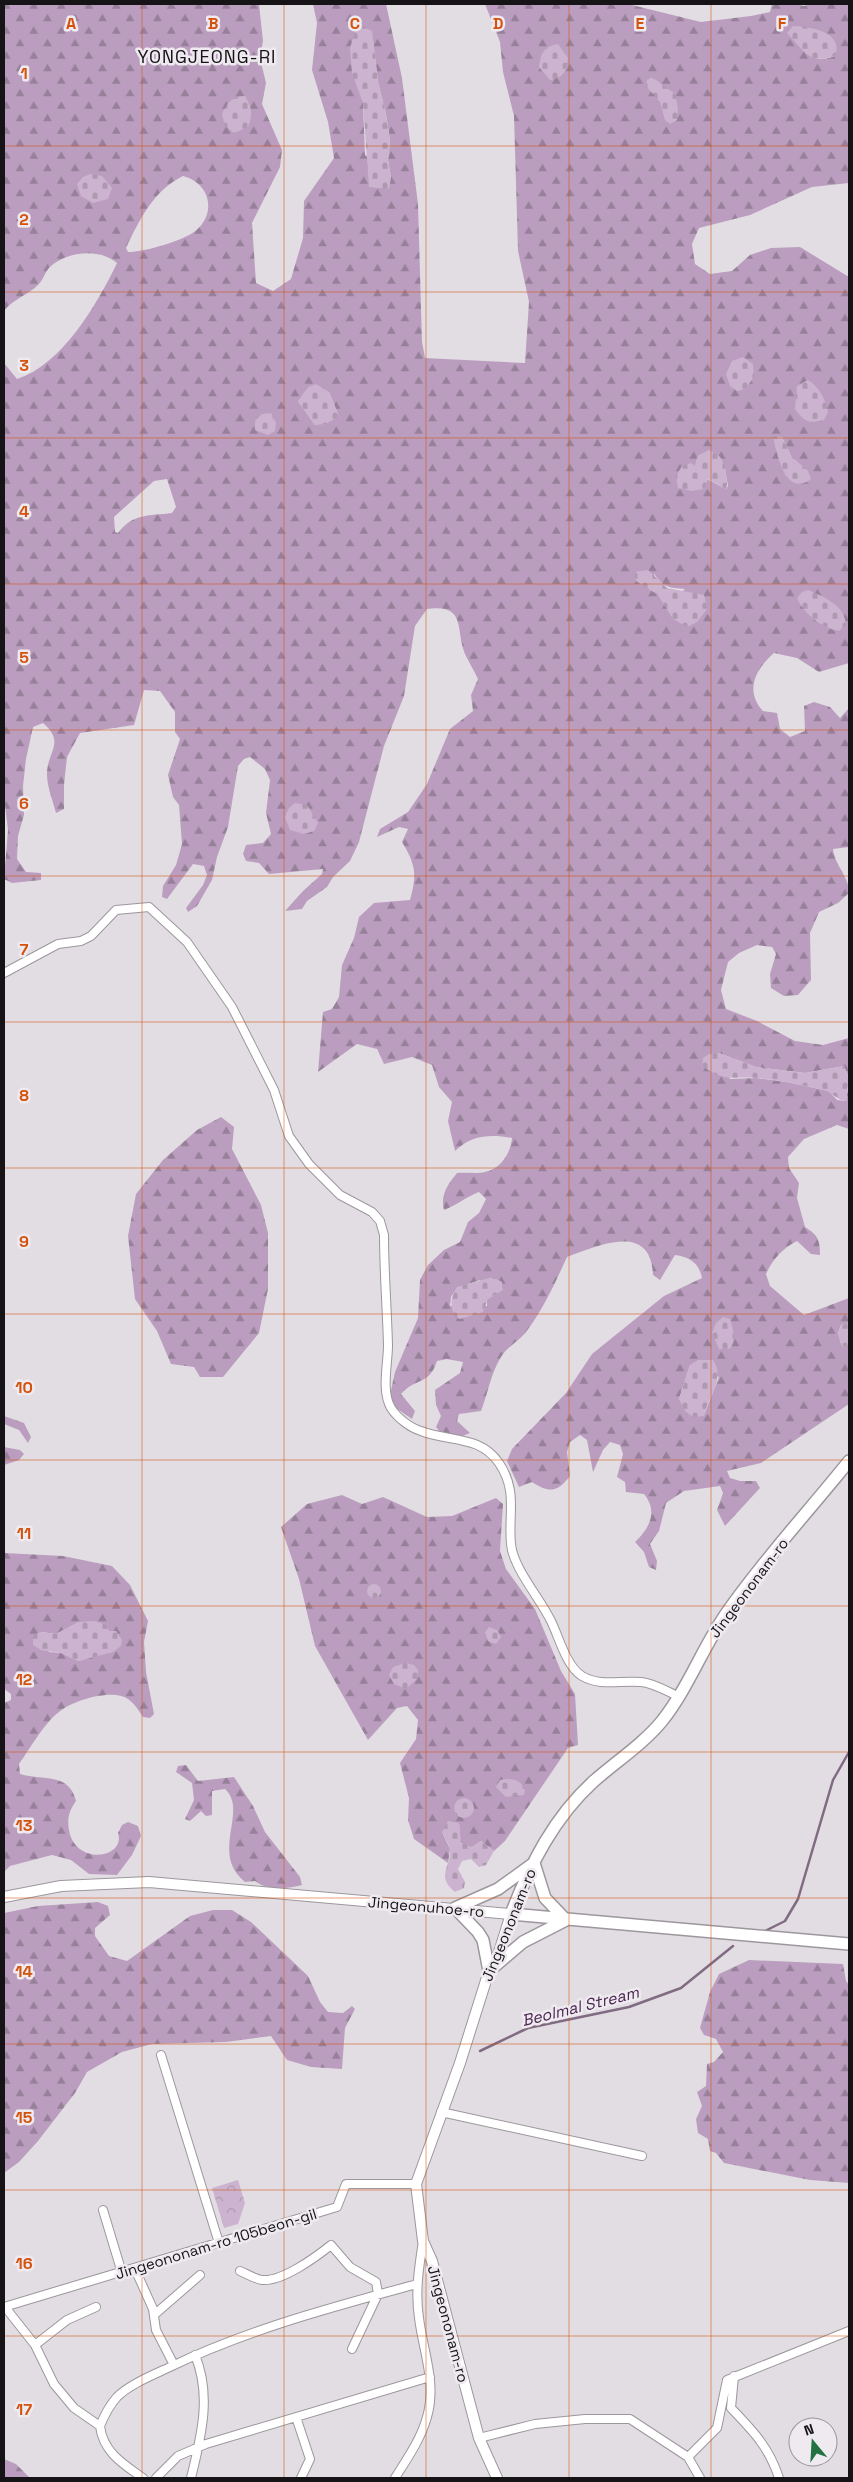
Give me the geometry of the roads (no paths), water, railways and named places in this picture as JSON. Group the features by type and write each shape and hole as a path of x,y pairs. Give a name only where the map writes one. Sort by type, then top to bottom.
{"main road":[{"name":"Jingeononam-ro","path":"511,1914 525,1879 553,1827 593,1782 655,1729 680,1697 704,1648 727,1611 849,1461"},
{"path":"534,1863 545,1898 566,1920 523,1942 489,1971 483,1940 478,1932 455,1908 498,1889 534,1863"},
{"name":"Jingeonuhoe-ro","path":"511,1914 849,1944"}],"street":[{"path":"4,974 58,944 81,941 91,936 116,910 149,907 187,942 232,1007 274,1090 289,1136 309,1164 340,1195 372,1212 380,1221 384,1235 388,1346 387,1391 391,1408 402,1420 420,1431 468,1440 480,1446 498,1462 508,1482 513,1504 511,1544 514,1557 550,1619 571,1664 579,1674 590,1681 608,1683 642,1682 680,1697"},
{"name":"Jingeonuhoe-ro","path":"4,1897 61,1886 149,1882 279,1895 511,1914"},
{"name":"Jingeononam-ro","path":"497,2478 479,2438 432,2261 422,2241 416,2184 460,2063 489,1971 499,1952 511,1914"},
{"path":"161,2056 219,2243"},
{"path":"441,2112 642,2156"},
{"name":"Jingeononam-ro 105beon-gil","path":"4,2307 135,2269 337,2206 346,2184 416,2184"},
{"path":"103,2210 122,2272"},
{"path":"395,2478 414,2447 427,2417 430,2377 419,2319 418,2284 422,2241"},
{"path":"240,2272 264,2280 288,2273 311,2261 331,2245 350,2267 376,2282 378,2294 352,2349"},
{"path":"135,2269 154,2315 156,2330 174,2365"},
{"path":"154,2315 200,2275"},
{"path":"143,2478 108,2450 102,2438 100,2426 105,2413 118,2396 174,2365 240,2336 378,2294 418,2284"},
{"path":"4,2307 35,2345 54,2384 74,2408 100,2426"},
{"path":"35,2345 67,2320 96,2308"},
{"path":"688,2457 716,2428 728,2380 849,2331"},
{"path":"191,2478 205,2416 202,2372 195,2355"},
{"path":"734,2376 731,2408 760,2438 774,2465 778,2478"},
{"path":"156,2478 178,2456 199,2447 430,2377"},
{"path":"296,2417 310,2458 301,2478"},
{"path":"479,2438 535,2424 585,2419 630,2419 688,2457 700,2478"}],"waterway":[{"name":"Beolmal Stream","path":"765,1931 785,1921 798,1899 833,1780 849,1752"},
{"name":"Beolmal Stream","path":"480,2051 528,2028 629,2007 681,1988 733,1946"}],"district":[{"name":"YONGJEONG-RI","path":"207,57"}]}
